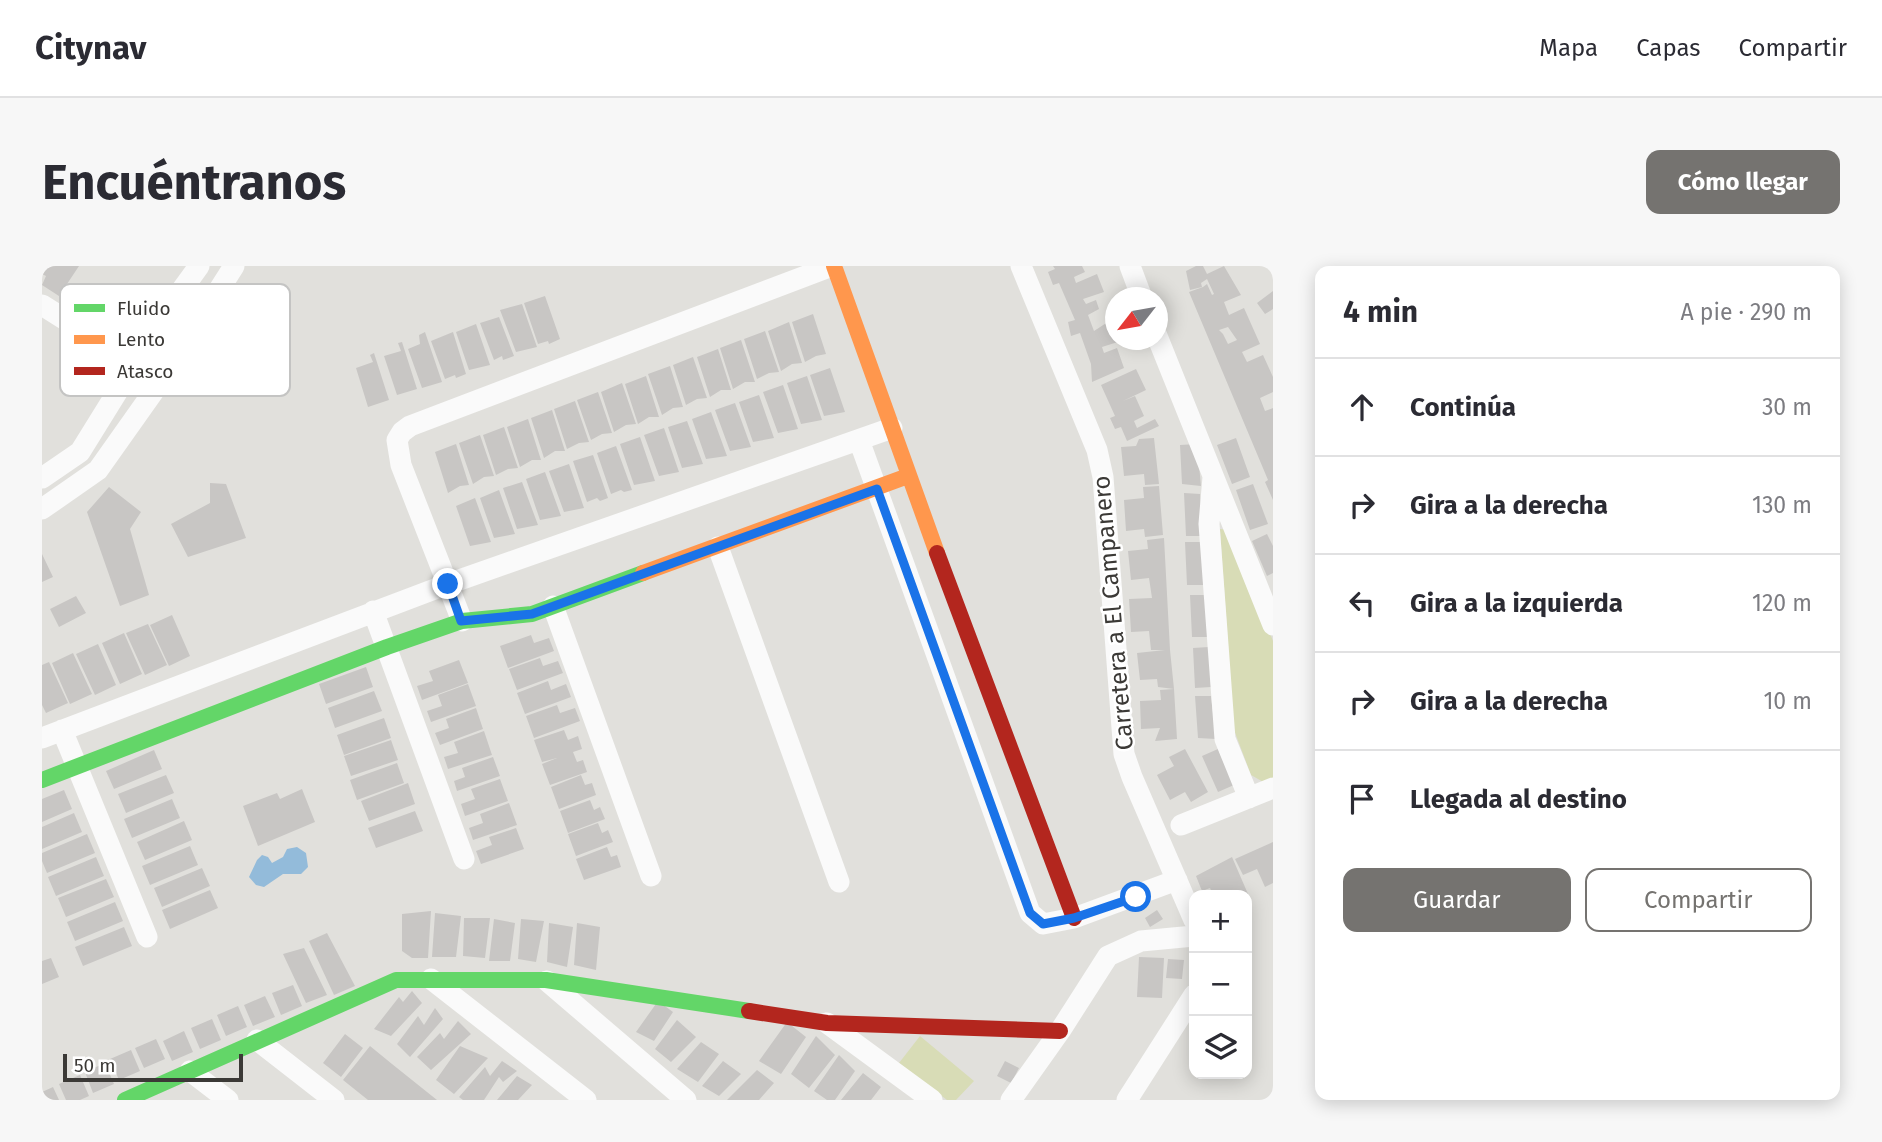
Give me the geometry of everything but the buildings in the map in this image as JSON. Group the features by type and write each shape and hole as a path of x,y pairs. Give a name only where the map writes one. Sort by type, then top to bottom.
{"street":[{"path":"186,284 200,266"},
{"path":"223,284 234,266"},
{"path":"461,621 398,455 397,440 402,432 410,426 833,266 908,476 1074,918"},
{"name":"Carretera a El Campanero","path":"1021,266 1097,450 1103,477 1124,754 1189,908"},
{"path":"1130,266 1138,287"},
{"path":"42,305 60,316"},
{"path":"1163,350 1273,625"},
{"path":"42,478 80,452 115,396"},
{"path":"42,509 99,470 151,396"},
{"path":"147,937 76,766 52,734 373,611 892,428"},
{"path":"859,440 1030,913 1043,924 1074,918 1177,880"},
{"path":"42,780 461,621 532,614 908,476"},
{"path":"1213,477 1209,524 1225,739 1249,798"},
{"path":"718,547 839,881"},
{"path":"553,606 650,876"},
{"path":"373,611 464,859"},
{"path":"958,720 994,705"},
{"path":"1181,825 1273,789"},
{"path":"1011,1100 1108,956 1141,941 1189,936"},
{"path":"431,979 586,1100"},
{"path":"125,1100 396,981 546,980 827,1023 1060,1031"},
{"path":"546,980 682,1099"},
{"path":"1127,1100 1189,1003"},
{"path":"827,1023 932,1100"},
{"path":"257,1040 334,1100"},
{"path":"190,1070 228,1100"}],"green space":[{"path":"1220,529 1230,530 1273,641 1273,780 1265,783 1251,775 1234,730"},
{"path":"920,1036 974,1081 956,1100 947,1100 899,1063"}],"water":[{"path":"297,847 306,853 308,867 301,874 283,874 264,887 256,885 249,877 262,855 268,857 272,863 283,857 287,849"}],"traffic: fast":[{"path":"42,780 387,647 462,621 532,614 643,573"},
{"path":"125,1100 396,980 546,980 749,1011"}],"traffic: slow":[{"path":"834,266 937,553"},
{"path":"643,573 908,476"}],"traffic: jam":[{"path":"937,553 1074,918"},
{"path":"749,1011 827,1023 1060,1031"}],"route":[{"path":"448,584 461,621 532,614 877,489 958,720 1030,913 1043,924 1074,918 1136,897"}]}
